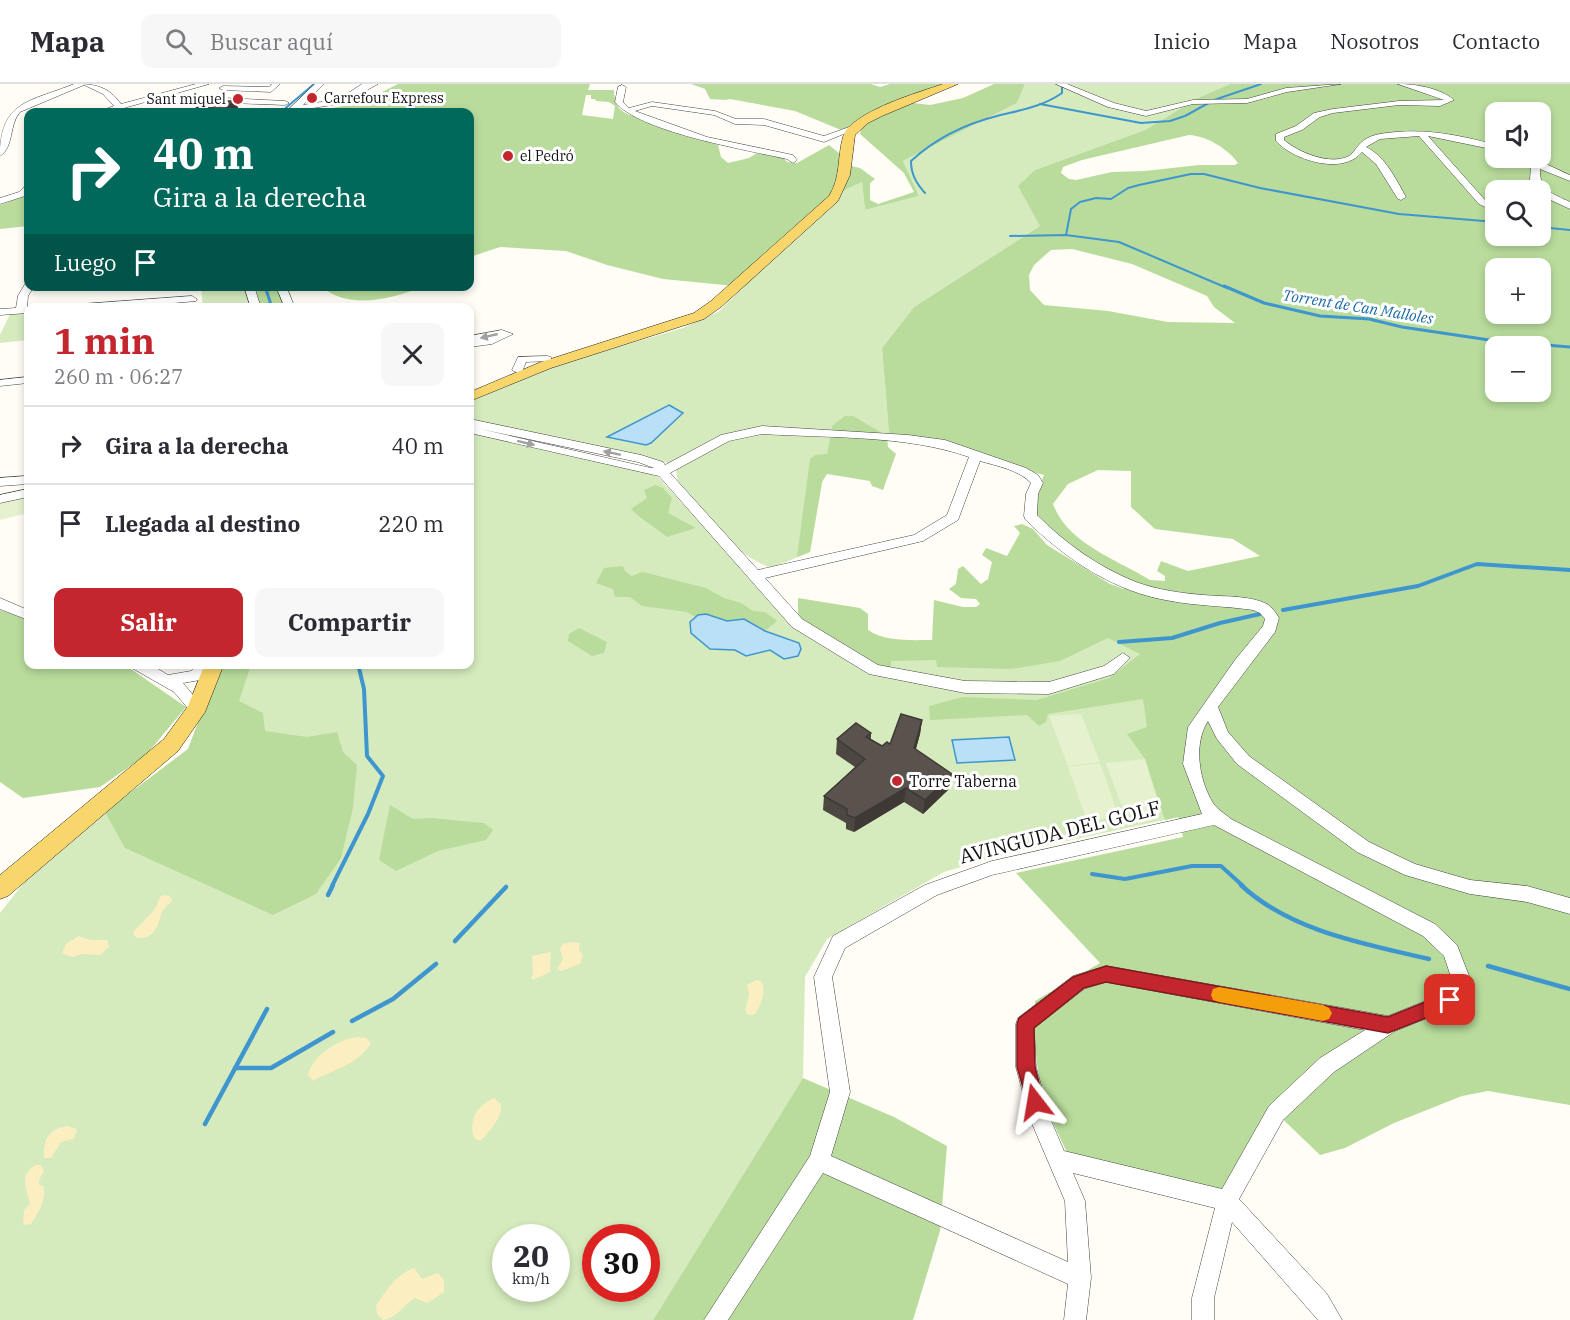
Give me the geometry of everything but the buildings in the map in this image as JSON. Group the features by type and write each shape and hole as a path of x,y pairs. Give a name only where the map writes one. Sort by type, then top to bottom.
{"main road":[{"path":"474,395 526,366 664,328 699,316 716,304 822,210 843,183 845,141 868,118 953,84"},
{"path":"474,389 547,359 664,328"},
{"path":"0,889 152,762 176,739 196,708 208,669"}],"street":[{"path":"0,153 4,147 8,117 17,110 81,84"},
{"path":"88,84 102,85 118,108 205,84"},
{"path":"228,108 222,86 271,90 276,84"},
{"path":"294,108 320,84"},
{"path":"303,108 341,101 365,86 374,84"},
{"path":"1060,84 1102,102 1146,114 1193,102 1247,101 1286,90 1337,84"},
{"path":"1402,84 1440,94 1450,100 1440,104 1399,104 1327,112 1314,116 1299,128 1279,136 1280,141 1289,149 1323,159 1346,159 1355,155 1374,139 1422,134 1485,145"},
{"path":"622,87 619,102 629,112 705,139 790,157 793,160"},
{"path":"227,100 285,103 278,108"},
{"path":"629,112 636,107 652,104 683,110 715,112 735,121 764,122 812,137 845,141"},
{"path":"1422,134 1485,204"},
{"path":"812,137 845,141"},
{"path":"824,139 845,141"},
{"path":"1361,148 1369,151 1392,180 1401,197"},
{"path":"1536,168 1535,180 1542,192 1570,206"},
{"path":"1547,168 1570,178"},
{"path":"0,201 24,191"},
{"path":"0,312 24,310"},
{"path":"474,338 508,334 488,342 474,344"},
{"path":"0,383 24,380"},
{"path":"474,424 641,459 659,465 662,472 797,623 874,670 965,687 1049,688 1108,670 1123,658"},
{"path":"474,431 640,470 662,472 725,438 762,430 908,439 945,444 1022,471 1034,478 1037,483 1032,494 1030,516 1049,536 1132,587 1169,596 1236,601 1255,605 1264,609 1272,618 1270,628 1240,664 1196,727 1191,764 1207,808 1225,824 1429,930 1451,951 1462,981 1450,1000 1388,1025 1327,1065 1276,1113 1227,1201 1203,1298 1203,1320"},
{"path":"754,576 918,538 953,517 976,455"},
{"path":"0,482 24,480"},
{"path":"0,499 24,494"},
{"path":"0,603 24,613"},
{"path":"145,669 179,688 196,708"},
{"path":"165,681 195,676 204,669"},
{"path":"1210,706 1222,735 1243,760 1364,847 1411,870 1470,886 1527,894 1570,906"},
{"name":"AVINGUDA DEL GOLF","path":"715,1320 819,1161 840,1092 823,977 839,942 931,890 992,868 1218,817"},
{"path":"1075,1320 1080,1278 1076,1201 1040,1119 1026,1067 1025,1024 1079,982 1106,974 1388,1025"},
{"path":"1057,1159 1227,1201 1319,1302 1331,1320"},
{"path":"819,1161 1080,1278"}],"green space":[{"path":"398,84 590,84 588,90 614,90 616,102 625,113 718,145 721,157 728,163 749,158 757,153 783,157 787,162 797,163 829,145 841,155 842,164 860,168 875,179 870,183 870,200 878,204 914,192 904,173 860,134 861,130 847,128 841,130 795,111 730,99 710,99 705,89 691,84 871,84 880,87 890,84 948,84 905,102 930,105 963,98 994,84 1025,84 1017,103 903,161 919,196 865,210 862,182 841,192 745,287 663,279 607,265 566,251 500,247 474,256 474,108 332,108 360,103","holes":["586,95 591,95 591,99 609,102 615,106 613,119 582,115"]},
{"path":"1025,84 1230,84 1200,97 1145,130 1035,170 1040,226 914,307 882,348 889,433 887,436 830,438 810,552 771,568 744,553 731,543 678,482 676,470 668,463 474,422 474,400 494,389 553,366 683,328 718,312 841,192 862,182 865,210 919,196 903,161 1017,103"},
{"path":"1230,84 1570,84 1570,1105 1488,1091 1462,1096 1394,1123 1345,1148 1320,1155 1269,1106 1221,1194 1070,1159 1042,1099 1034,1041 1035,1001 1100,963 1016,873 1183,837 1178,817 1165,820 1145,759 1127,734 1147,727 1143,699 1048,714 1046,722 1039,726 1027,715 930,720 929,706 963,697 1037,700 1109,678 1140,654 1108,638 1060,661 1011,669 937,667 936,660 891,661 891,670 874,669 798,621 798,598 860,608 868,614 868,630 882,637 899,640 932,640 934,600 963,607 976,607 980,604 976,599 961,598 949,589 956,584 958,569 963,566 981,584 988,579 992,562 982,555 986,548 1007,556 1020,533 1014,526 1022,524 1033,529 1047,545 1110,584 1124,589 1127,581 1054,537 1035,516 1035,497 1044,475 889,433 882,348 914,307 1040,226 1018,186 1035,170 1145,130 1200,97","holes":["1189,135 1216,144 1238,163 1112,172 1076,180 1069,179 1061,173 1063,167 1082,160","1072,249 1132,264 1207,296 1214,307 1235,323 1168,322 1108,311 1044,305 1030,290 1029,275 1034,265 1051,250","1098,470 1131,471 1131,507 1155,529 1233,539 1260,556 1188,571 1161,561 1157,571 1165,576 1165,581 1150,580 1094,549 1070,530 1060,518 1053,504 1068,484"]},
{"path":"24,196 24,226 0,229 0,205"},
{"path":"201,291 246,291 250,303 203,303"},
{"path":"254,291 289,291 294,303 259,303"},
{"path":"328,291 410,291 371,300 345,298"},
{"path":"24,313 24,340 0,343 0,335 10,314"},
{"path":"845,416 853,416 887,436 888,447 896,454 883,490 872,486 870,481 827,474 822,482 810,552 797,557 810,459 815,455 827,454 830,438 834,438 832,426"},
{"path":"474,434 645,472 658,477 725,550 796,615 864,658 1102,630 1153,653 1178,817 998,856 944,872 827,939 805,977 803,1078 653,1320 0,1320 0,913 43,858 188,749 218,669 474,669"},
{"path":"655,485 663,488 672,498 668,513 696,528 667,537 631,509 647,498 644,490"},
{"path":"24,496 24,514 0,520 0,502"},
{"path":"623,566 631,576 643,572 706,588 724,598 741,603 753,611 765,612 777,621 765,631 744,619 727,621 706,614 695,617 687,612 642,606 630,597 615,597 613,589 596,583 604,568"},
{"path":"0,610 24,618 24,669 131,669 186,707 146,755 100,787 23,798 0,782"},
{"path":"579,628 607,642 604,653 592,656 568,641 569,634"},
{"path":"218,669 250,669 239,701 263,713 265,731 307,737 337,732 343,752 357,765 353,808 341,858 316,894 273,915 125,848 105,812 188,749"},
{"path":"1081,714 1100,762 1068,766 1049,716"},
{"path":"1145,759 1160,810 1125,815 1106,763"},
{"path":"1100,763 1119,817 1087,821 1068,767"},
{"path":"390,805 413,819 431,818 484,823 493,830 486,840 438,851 396,871 379,860"},
{"path":"803,1078 894,1117 947,1146 940,1231 913,1320 653,1320"}],"sand":[{"path":"170,896 172,901 163,911 155,931 143,938 137,938 133,934 135,930 155,909 160,897"},
{"path":"78,936 92,940 107,940 109,947 100,955 82,954 72,957 62,953 66,944"},
{"path":"580,943 579,950 583,955 580,964 561,971 557,969 563,959 560,949 563,944"},
{"path":"551,952 550,972 533,980 531,978 533,974 532,956"},
{"path":"756,980 761,981 763,985 762,998 754,1015 748,1015 745,1010 749,995 747,985"},
{"path":"358,1037 366,1038 371,1043 359,1057 313,1081 308,1075 311,1068 327,1049 342,1041"},
{"path":"494,1098 501,1104 500,1114 480,1141 474,1138 473,1119 483,1105"},
{"path":"67,1126 77,1129 74,1139 61,1142 51,1158 44,1158 44,1146 48,1136 55,1130"},
{"path":"35,1165 41,1165 44,1171 39,1180 39,1185 43,1186 44,1191 43,1201 31,1224 23,1225 24,1210 30,1204 25,1178"},
{"path":"414,1268 422,1279 438,1273 444,1280 444,1292 427,1303 415,1298 392,1317 383,1320 377,1314 376,1305 397,1279"}],"water":[{"path":"669,405 683,413 651,443 646,445 607,437"},
{"path":"706,614 727,621 744,619 765,631 799,643 801,649 798,656 784,659 770,650 746,656 735,650 710,649 691,633 690,622 698,615"},
{"path":"1009,737 1015,760 957,763 952,740"}],"waterway":[{"path":"286,108 314,84"},
{"path":"1041,104 1141,123 1170,121 1185,116 1214,100 1261,84"},
{"path":"1041,104 1062,93 1062,87"},
{"path":"925,193 919,186 911,166 911,161 920,153 940,139 973,123 1041,104"},
{"path":"1066,235 1071,209 1080,202 1096,198 1111,199 1128,188 1191,174 1204,174 1260,188 1399,214 1485,221"},
{"path":"1551,228 1570,230"},
{"name":"Torrent de Can Malloles","path":"1010,236 1066,235"},
{"name":"Torrent de Can Malloles","path":"1066,235 1119,242 1227,288"},
{"name":"Torrent de Can Malloles","path":"1224,286 1264,303 1320,316 1369,319 1402,327 1496,341 1570,347"},
{"path":"267,291 270,303"},
{"path":"1283,610 1418,586 1477,564 1570,570"},
{"path":"1119,642 1172,638 1220,623 1260,614"},
{"path":"332,886 368,814 383,776 367,756 364,689 359,669"},
{"path":"1092,874 1125,879 1192,866 1221,866 1243,886"},
{"path":"328,895 333,885"},
{"path":"1241,885 1261,901 1305,925 1354,941 1429,959"},
{"path":"455,941 506,887"},
{"path":"352,1021 393,999 436,964"},
{"path":"1488,966 1570,989"},
{"path":"235,1068 267,1009"},
{"path":"235,1068 271,1068 333,1032"},
{"path":"205,1124 235,1068"}],"slow traffic":[{"path":"1219,995 1323,1013"}],"place":[{"name":"Carrefour Express","path":"312,98"},
{"name":"Sant miquel","path":"238,99"},
{"name":"el Pedró","path":"508,156"},
{"name":"Torre Taberna","path":"897,781"}],"route":[{"path":"1035,1102 1026,1067 1025,1024 1079,982 1106,974 1388,1025 1450,1000"}]}
